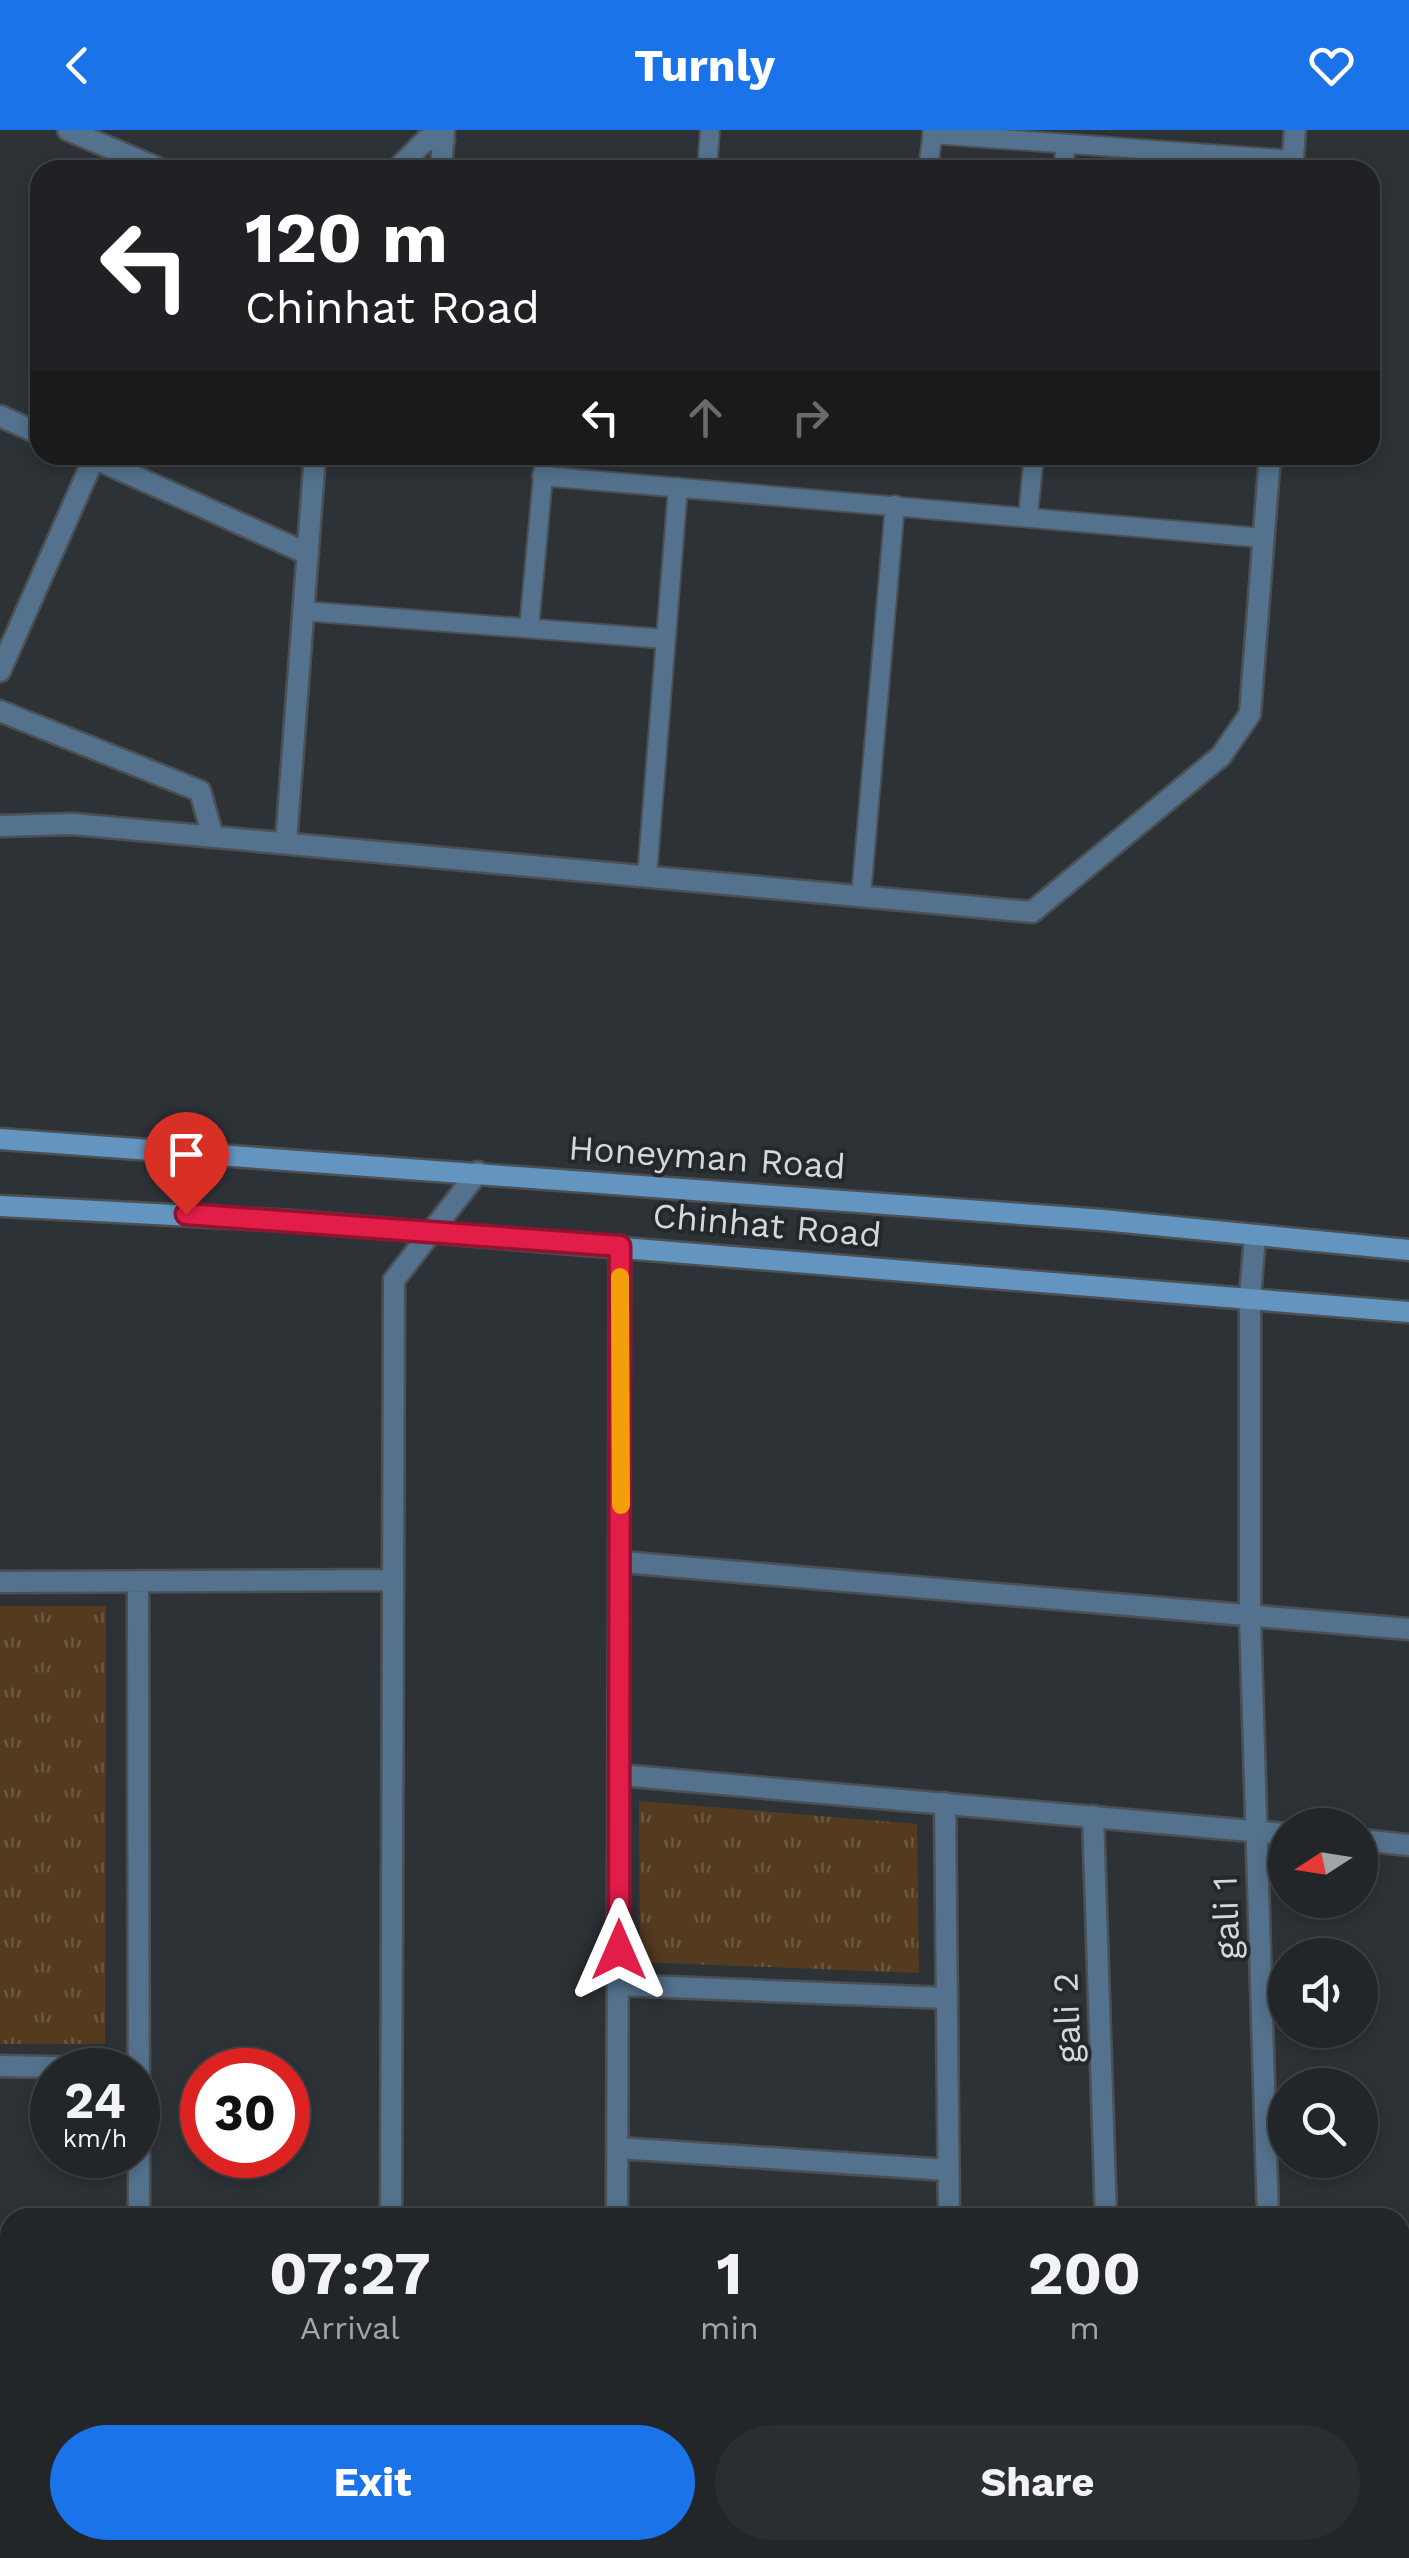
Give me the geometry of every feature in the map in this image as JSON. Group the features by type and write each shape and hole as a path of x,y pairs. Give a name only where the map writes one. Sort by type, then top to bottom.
{"street":[{"path":"68,130 138,160"},
{"path":"1293,160 1295,130"},
{"path":"406,160 426,140 444,135 442,160"},
{"path":"0,416 30,430"},
{"path":"0,671 87,465"},
{"path":"111,465 308,554"},
{"path":"286,844 314,465"},
{"path":"0,826 73,824 1032,912 1221,756 1250,714 1269,465"},
{"path":"0,711 200,791 213,836"},
{"name":"Honeyman Road","path":"0,1138 478,1172 1409,1250"},
{"path":"391,2208 394,1280 478,1172"},
{"name":"Chinhat Road","path":"0,1206 429,1231 1409,1312"},
{"name":"gali 1","path":"1255,1235 1250,1296 1250,1616 1268,2208"},
{"path":"617,2208 620,1246"},
{"path":"622,1562 1409,1629"},
{"path":"0,1582 393,1580"},
{"path":"138,1582 139,2048"},
{"path":"620,1775 1268,1832"},
{"path":"945,1803 949,2208"},
{"name":"gali 2","path":"1093,1816 1106,2208"},
{"path":"1378,1841 1409,1844 1409,1860"},
{"path":"619,1985 946,1998"},
{"path":"0,2066 30,2067"},
{"path":"618,2148 948,2170"},
{"path":"139,2178 139,2208"}],"lane":[{"path":"708,160 710,130"},
{"path":"929,160 932,132 1239,160"},
{"path":"1064,160 1066,144"},
{"path":"529,628 543,465"},
{"path":"1028,516 1033,465"},
{"path":"542,476 1263,538"},
{"path":"647,876 678,487"},
{"path":"861,896 895,505"},
{"path":"303,610 666,639"}],"green space":[{"path":"0,1606 106,1606 105,2044 0,2044"},
{"path":"639,1801 917,1824 919,1973 640,1962"}],"slow traffic":[{"path":"620,1277 621,1505"}],"route":[{"path":"186,1214 620,1246 619,1950"}]}
